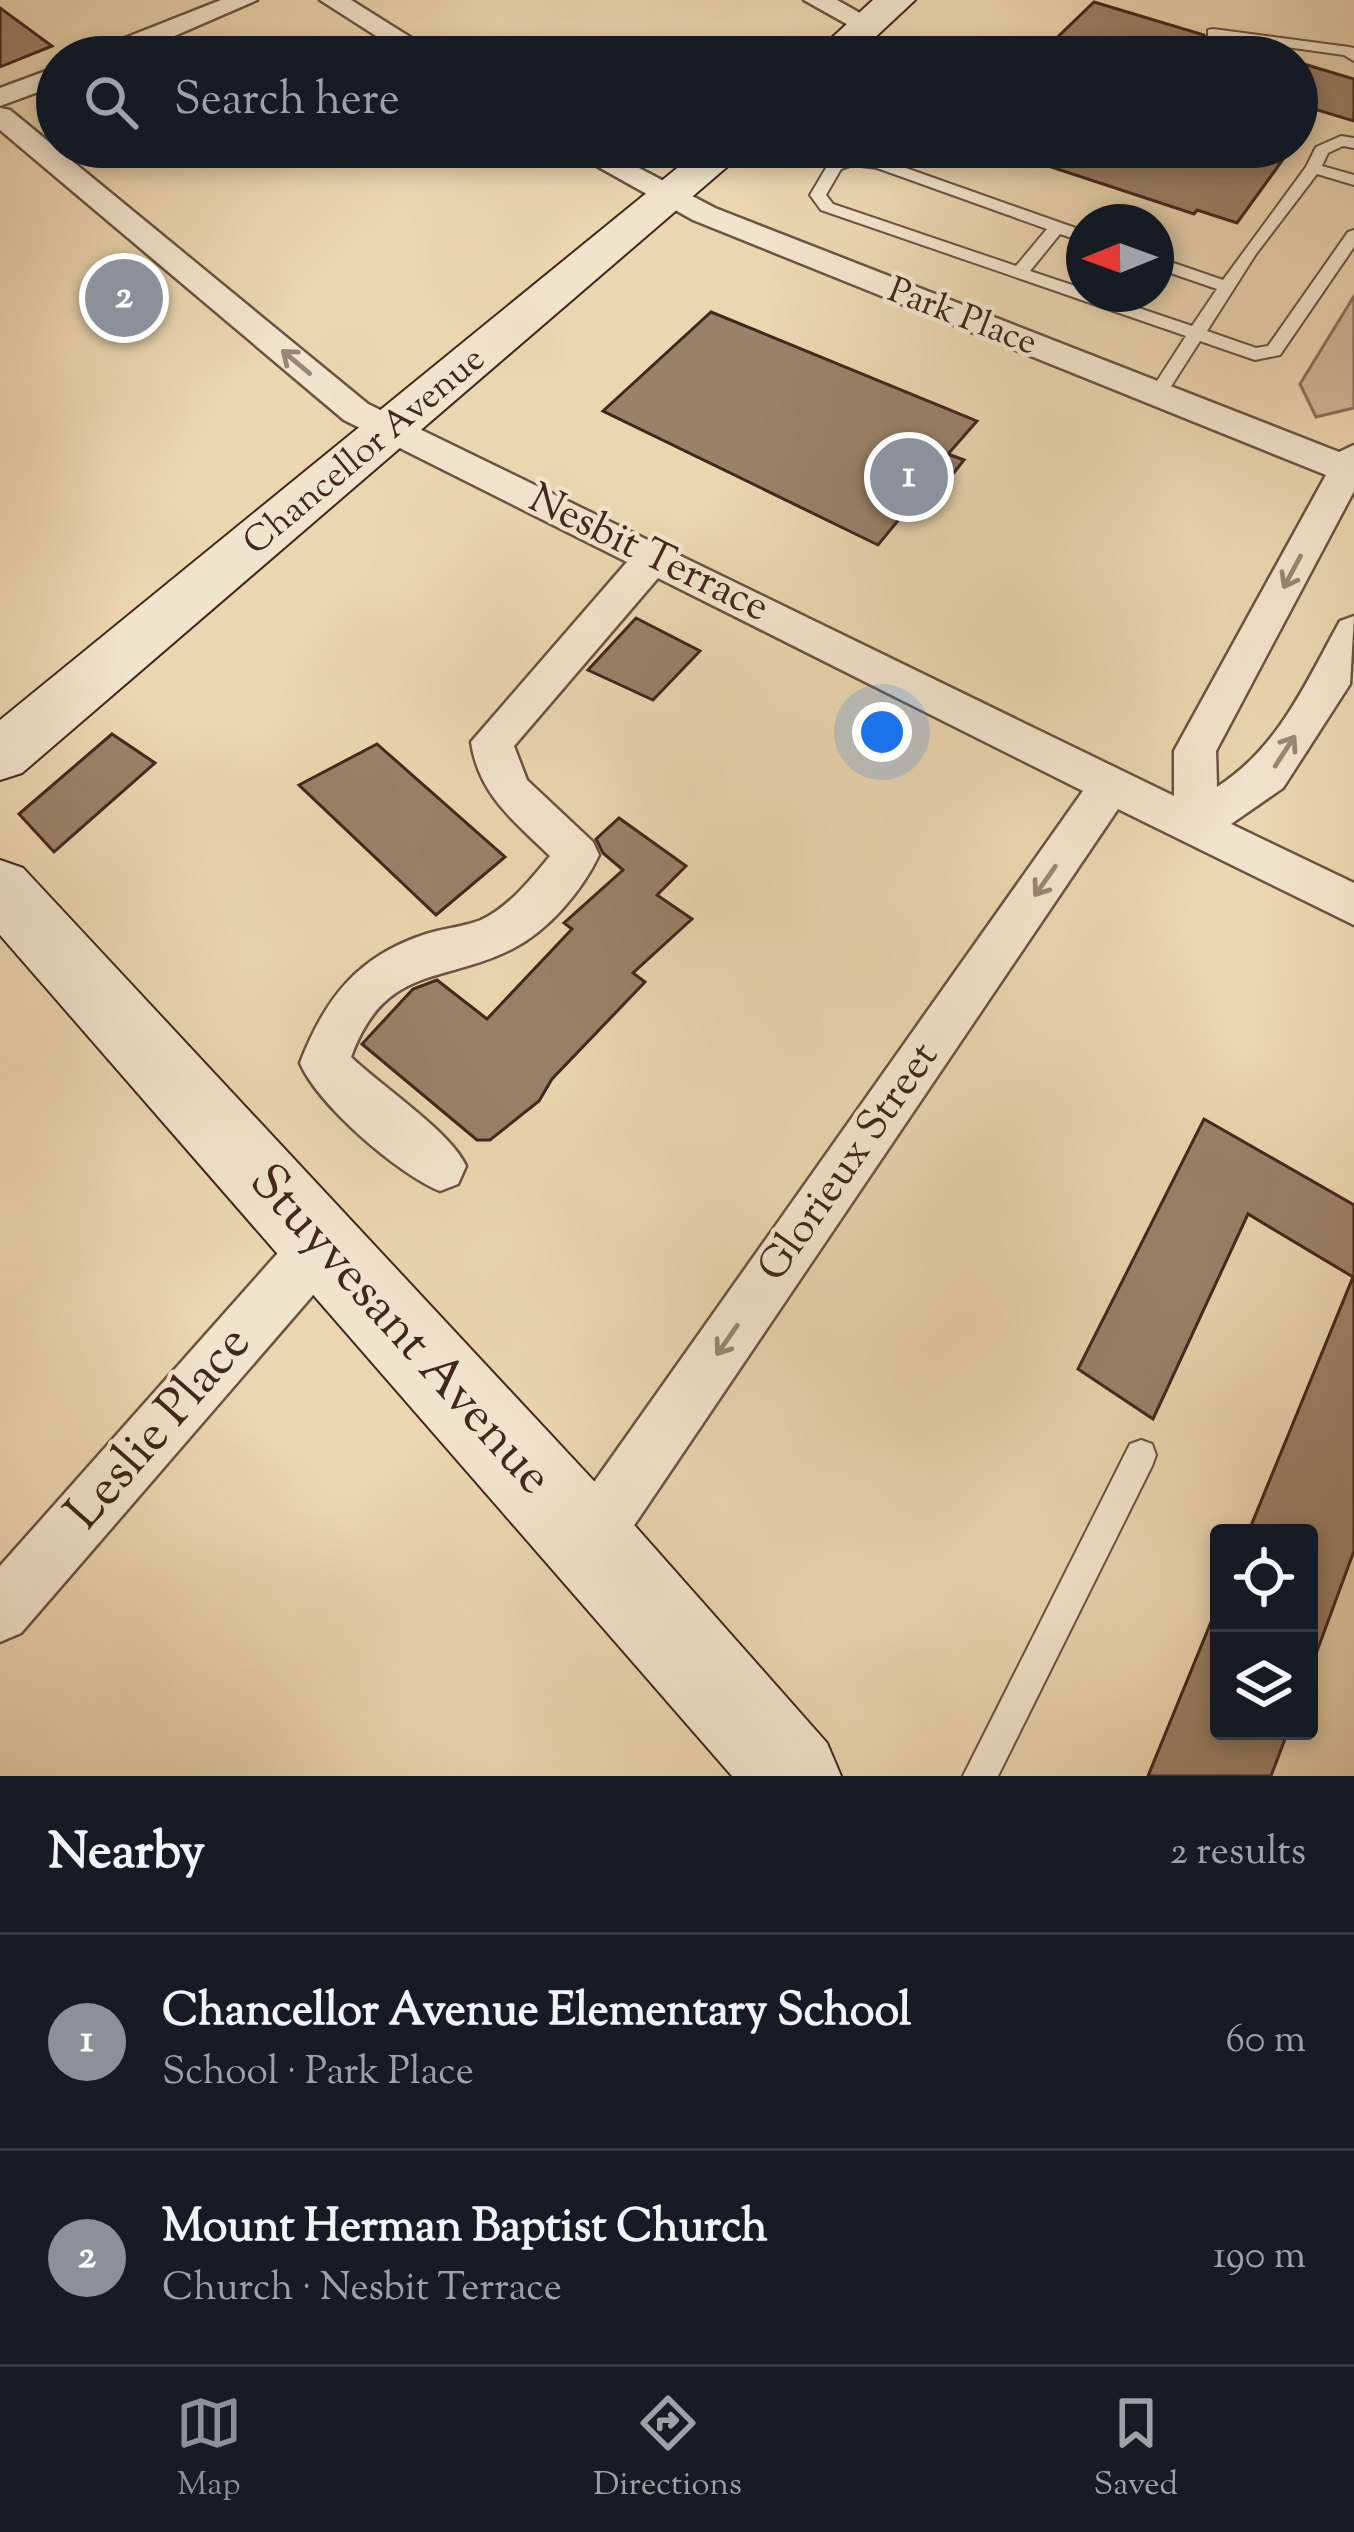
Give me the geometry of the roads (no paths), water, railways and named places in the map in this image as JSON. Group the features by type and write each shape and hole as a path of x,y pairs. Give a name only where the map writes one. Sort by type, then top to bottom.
{"main road":[{"path":"855,36 882,13"},
{"name":"Chancellor Avenue","path":"0,755 705,168"},
{"name":"Stuyvesant Avenue","path":"0,888 589,1540 763,1763"}],"street":[{"path":"155,36 244,0"},
{"path":"334,0 393,36"},
{"path":"818,0 882,13"},
{"path":"0,98 36,83"},
{"name":"Nesbit Terrace","path":"0,116 36,146"},
{"name":"Nesbit Terrace","path":"63,168 344,402 390,430 1354,904"},
{"name":"Park Place","path":"615,168 669,199 1157,395 1352,466"},
{"path":"1196,824 1195,751 1352,466"},
{"path":"440,1166 366,1106 324,1063 336,1028 371,986 401,960 497,934 545,897 578,855 556,828 518,803 493,767 492,742 654,557"},
{"path":"1196,824 1268,776 1336,673 1354,632"},
{"name":"Glorieux Street","path":"589,1540 1112,785"},
{"name":"Leslie Place","path":"0,1612 320,1246"}],"lane":[{"path":"1213,33 1236,36"},
{"path":"1318,47 1349,51 1354,57"},
{"path":"1318,157 1331,144 1354,143"},
{"path":"833,168 818,195 827,207 1255,354 1274,351 1354,235"},
{"path":"891,168 1066,230"},
{"path":"1157,395 1249,252 1313,168 1354,180"},
{"path":"1020,273 1057,227"},
{"path":"1174,268 1228,287"},
{"path":"980,1776 1142,1454"}],"place":[{"name":"Mount Herman Baptist Church","path":"124,298"},
{"name":"Chancellor Avenue Elementary School","path":"909,477"}]}
